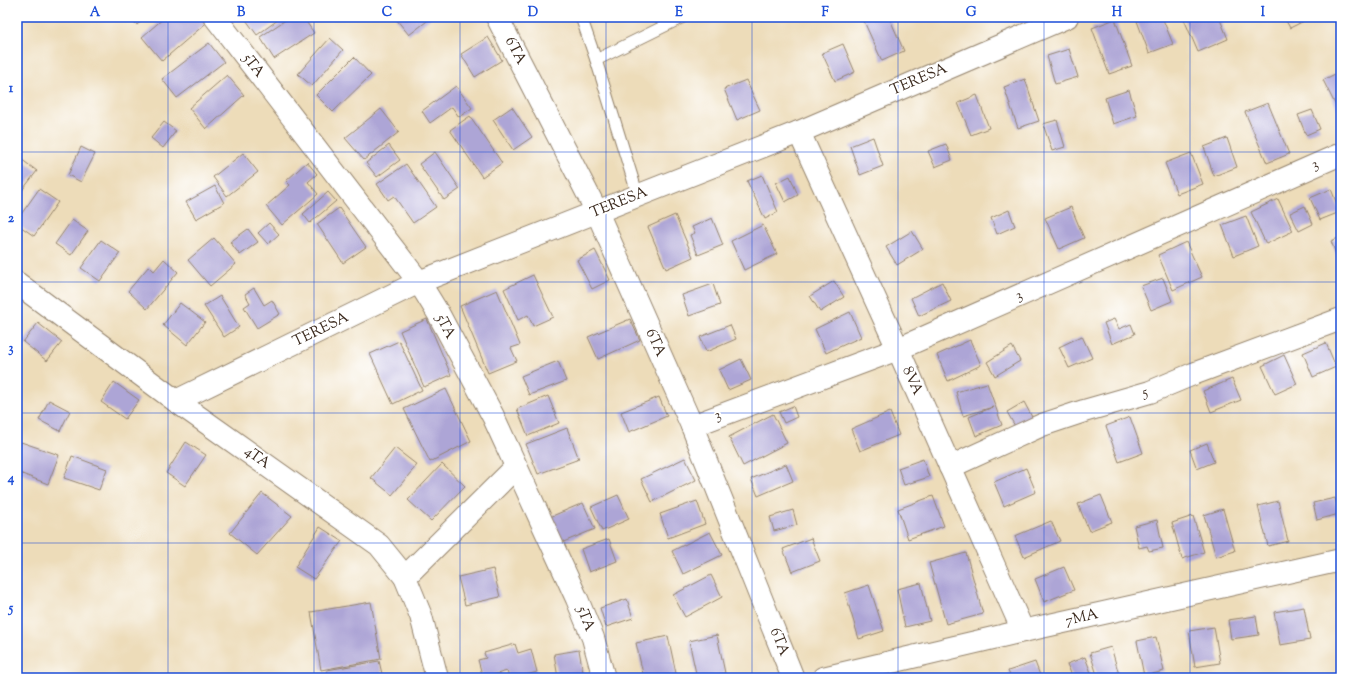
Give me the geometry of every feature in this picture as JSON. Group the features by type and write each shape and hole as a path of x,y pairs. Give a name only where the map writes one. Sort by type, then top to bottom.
{"street":[{"name":"5TA","path":"215,17 419,282 438,313 493,416 577,599 593,638 604,678"},
{"name":"6TA","path":"497,17 597,212 692,426 793,678"},
{"name":"TERESA","path":"176,401 419,282 799,132 1067,17"},
{"name":"8VA","path":"799,132 898,349 1023,631"},
{"name":"3","path":"692,426 898,349 1341,154"},
{"name":"4TA","path":"17,283 176,401 379,545 405,577 421,616 437,678"},
{"name":"5","path":"950,467 1042,425 1150,392 1193,374 1341,318"},
{"path":"405,577 516,467"},
{"name":"7MA","path":"823,678 1023,631 1341,560"}],"lane":[{"path":"581,17 596,60 638,196"},
{"path":"596,60 682,17"}],"building":[{"path":"130,17 146,17 137,25"},
{"path":"165,17 200,17 205,24 162,61 142,37"},
{"path":"244,17 282,17 257,35"},
{"path":"290,17 303,17 314,33 274,59 260,37"},
{"path":"399,17 431,18 409,35 396,19"},
{"path":"862,17 889,17 904,51 882,61"},
{"path":"1146,17 1162,17 1173,44 1149,53 1137,21"},
{"path":"1183,17 1219,17 1228,39 1198,52"},
{"path":"1284,17 1312,17 1290,28"},
{"path":"1115,19 1132,66 1109,74 1092,28"},
{"path":"488,37 502,60 475,77 461,54"},
{"path":"330,38 343,50 312,86 298,74"},
{"path":"209,43 224,62 177,98 162,79"},
{"path":"843,44 855,72 835,81 822,53"},
{"path":"1069,49 1078,77 1055,84 1047,56"},
{"path":"354,57 371,75 333,112 316,95"},
{"path":"1341,71 1341,108 1338,110 1323,80"},
{"path":"227,75 244,95 206,129 189,108"},
{"path":"1025,79 1039,121 1018,128 1004,87"},
{"path":"746,80 760,110 737,120 724,89"},
{"path":"456,86 472,108 459,117 452,107 430,123 422,111"},
{"path":"1129,90 1137,116 1113,124 1105,98"},
{"path":"977,95 989,128 971,135 958,103"},
{"path":"1268,103 1289,154 1267,163 1245,112"},
{"path":"512,107 532,137 513,150 493,120"},
{"path":"381,109 399,132 364,160 345,138"},
{"path":"1312,110 1320,129 1306,135 1298,115"},
{"path":"470,116 502,163 482,177 450,130"},
{"path":"1057,120 1065,147 1052,151 1043,124"},
{"path":"164,122 176,131 163,148 151,138"},
{"path":"873,137 883,166 860,175 850,146"},
{"path":"1227,138 1237,167 1214,176 1204,147"},
{"path":"946,144 952,160 935,167 928,151"},
{"path":"389,145 400,160 377,177 366,163"},
{"path":"81,147 95,154 81,182 68,175"},
{"path":"435,152 460,189 444,200 419,164"},
{"path":"243,153 258,172 227,196 213,177"},
{"path":"1191,153 1203,184 1177,194 1165,163"},
{"path":"17,156 37,171 17,197"},
{"path":"307,162 317,174 308,182 318,194 282,225 266,206 290,185 286,181"},
{"path":"406,164 436,207 413,223 394,196 388,200 377,184"},
{"path":"762,175 778,212 765,219 747,181"},
{"path":"790,176 798,195 785,202 776,183"},
{"path":"215,186 224,203 196,219 186,202"},
{"path":"39,189 58,202 34,236 17,224 17,220"},
{"path":"1331,189 1340,212 1320,220 1310,198"},
{"path":"328,192 336,201 310,223 303,214"},
{"path":"1278,199 1293,231 1266,244 1251,212"},
{"path":"1305,206 1313,224 1299,231 1290,213"},
{"path":"1071,207 1084,238 1059,249 1045,218"},
{"path":"339,208 366,247 343,263 317,224"},
{"path":"1009,210 1015,226 997,234 991,218"},
{"path":"675,215 693,257 666,269 648,227"},
{"path":"1246,216 1258,246 1234,256 1222,225"},
{"path":"712,218 723,245 698,255 690,235 695,233 692,227"},
{"path":"72,220 88,231 71,255 55,244"},
{"path":"269,223 279,234 268,244 258,233"},
{"path":"763,225 777,254 744,270 731,241"},
{"path":"248,229 258,242 240,255 230,242"},
{"path":"912,231 923,249 897,265 886,247"},
{"path":"1341,237 1341,256 1337,257 1331,241"},
{"path":"214,238 236,264 210,286 188,260"},
{"path":"101,240 120,253 100,281 81,268"},
{"path":"1186,242 1202,277 1173,290 1158,255"},
{"path":"595,250 610,280 592,289 577,260"},
{"path":"164,259 178,272 147,309 128,291 149,266 154,271"},
{"path":"533,275 553,317 533,326 528,315 518,320 504,289"},
{"path":"1163,278 1172,301 1151,310 1141,286"},
{"path":"834,281 844,297 820,312 810,296"},
{"path":"942,282 951,301 919,316 911,298"},
{"path":"713,284 720,305 689,316 682,295"},
{"path":"254,288 264,305 272,300 280,314 257,328 244,307 250,303 245,294"},
{"path":"497,290 520,345 511,348 517,361 488,373 460,306"},
{"path":"220,296 239,327 224,337 204,306"},
{"path":"180,303 205,322 187,345 163,325"},
{"path":"850,312 861,337 826,353 815,329"},
{"path":"17,319 21,322 17,327"},
{"path":"427,319 451,375 424,387 400,331"},
{"path":"630,319 640,340 598,359 588,337"},
{"path":"1114,319 1119,329 1131,324 1135,334 1112,344 1104,323"},
{"path":"38,323 62,342 47,361 23,342"},
{"path":"730,325 736,339 706,352 700,337"},
{"path":"1082,336 1092,358 1069,368 1059,347"},
{"path":"970,340 981,365 948,381 937,355"},
{"path":"399,341 422,390 393,404 370,354"},
{"path":"1326,343 1336,367 1313,377 1303,353"},
{"path":"1012,346 1020,361 995,376 987,362"},
{"path":"1284,355 1297,384 1275,394 1262,366"},
{"path":"741,359 751,380 728,390 719,370"},
{"path":"558,361 566,381 529,395 521,376"},
{"path":"1232,379 1241,400 1211,412 1203,391"},
{"path":"17,381 21,383 17,390"},
{"path":"114,382 139,400 125,419 101,402"},
{"path":"987,383 1002,425 976,436 969,417 993,407 963,416 956,392"},
{"path":"446,389 471,441 430,462 404,409"},
{"path":"548,396 559,423 528,436 517,409"},
{"path":"659,397 667,416 629,432 621,412"},
{"path":"49,400 70,411 60,431 39,420"},
{"path":"1024,402 1033,419 1016,428 1007,412"},
{"path":"793,406 797,417 784,423 779,412"},
{"path":"890,412 899,435 860,451 851,429"},
{"path":"773,414 787,443 743,466 729,437"},
{"path":"1130,417 1143,453 1119,462 1106,426"},
{"path":"567,428 579,459 538,474 526,444"},
{"path":"21,442 59,455 48,484 17,472 17,453"},
{"path":"186,442 206,455 185,486 166,473"},
{"path":"1207,443 1214,462 1197,469 1190,450"},
{"path":"395,448 417,465 392,495 371,478"},
{"path":"72,456 107,469 99,490 64,478"},
{"path":"685,458 696,480 652,502 641,479"},
{"path":"923,459 929,477 904,485 898,468"},
{"path":"442,464 465,486 431,521 408,500"},
{"path":"786,464 793,481 758,496 751,479"},
{"path":"1026,468 1036,492 1004,506 994,482"},
{"path":"262,493 292,516 257,555 230,533"},
{"path":"618,495 629,519 602,531 591,507"},
{"path":"1101,495 1112,522 1089,531 1078,504"},
{"path":"933,496 944,526 908,539 898,509"},
{"path":"1335,498 1339,514 1317,520 1313,503"},
{"path":"697,501 705,524 668,538 660,514"},
{"path":"1278,501 1288,541 1268,546 1258,506"},
{"path":"583,503 595,529 561,543 550,517"},
{"path":"1223,509 1235,551 1216,557 1204,515"},
{"path":"793,510 797,525 774,531 770,517"},
{"path":"1193,516 1204,552 1182,559 1172,523"},
{"path":"1157,520 1163,548 1149,551 1147,546 1139,548 1134,526"},
{"path":"1051,521 1060,541 1024,557 1015,536"},
{"path":"320,527 342,541 314,579 295,567"},
{"path":"710,532 722,555 683,574 672,551"},
{"path":"811,538 820,561 792,572 783,549"},
{"path":"609,539 617,561 589,572 581,549"},
{"path":"966,553 983,614 946,624 929,563"},
{"path":"1064,567 1074,590 1044,602 1035,579"},
{"path":"493,569 500,597 465,605 458,577"},
{"path":"711,575 722,597 685,617 673,595"},
{"path":"921,583 930,621 905,627 897,589"},
{"path":"869,585 884,631 859,639 845,593"},
{"path":"627,599 633,618 606,627 600,608"},
{"path":"371,602 381,659 321,670 311,612"},
{"path":"1341,603 1341,625 1339,626 1336,604"},
{"path":"1304,607 1310,640 1280,645 1274,612"},
{"path":"1256,616 1259,635 1231,639 1228,620"},
{"path":"1214,627 1220,663 1195,667 1189,631"},
{"path":"717,635 725,673 704,678 697,678 689,641"},
{"path":"668,636 677,678 644,678 636,643"},
{"path":"1156,637 1164,671 1144,676 1137,641"},
{"path":"515,644 518,653 531,649 537,672 515,678 509,678 507,671 483,678 478,660 486,658 484,653"},
{"path":"1111,647 1120,678 1098,678 1090,653"},
{"path":"579,650 584,678 558,678 554,654"},
{"path":"1085,657 1093,678 1073,678 1067,664"},
{"path":"379,661 383,678 329,678 327,670"},
{"path":"1035,662 1041,678 1011,678 1008,671"}]}
